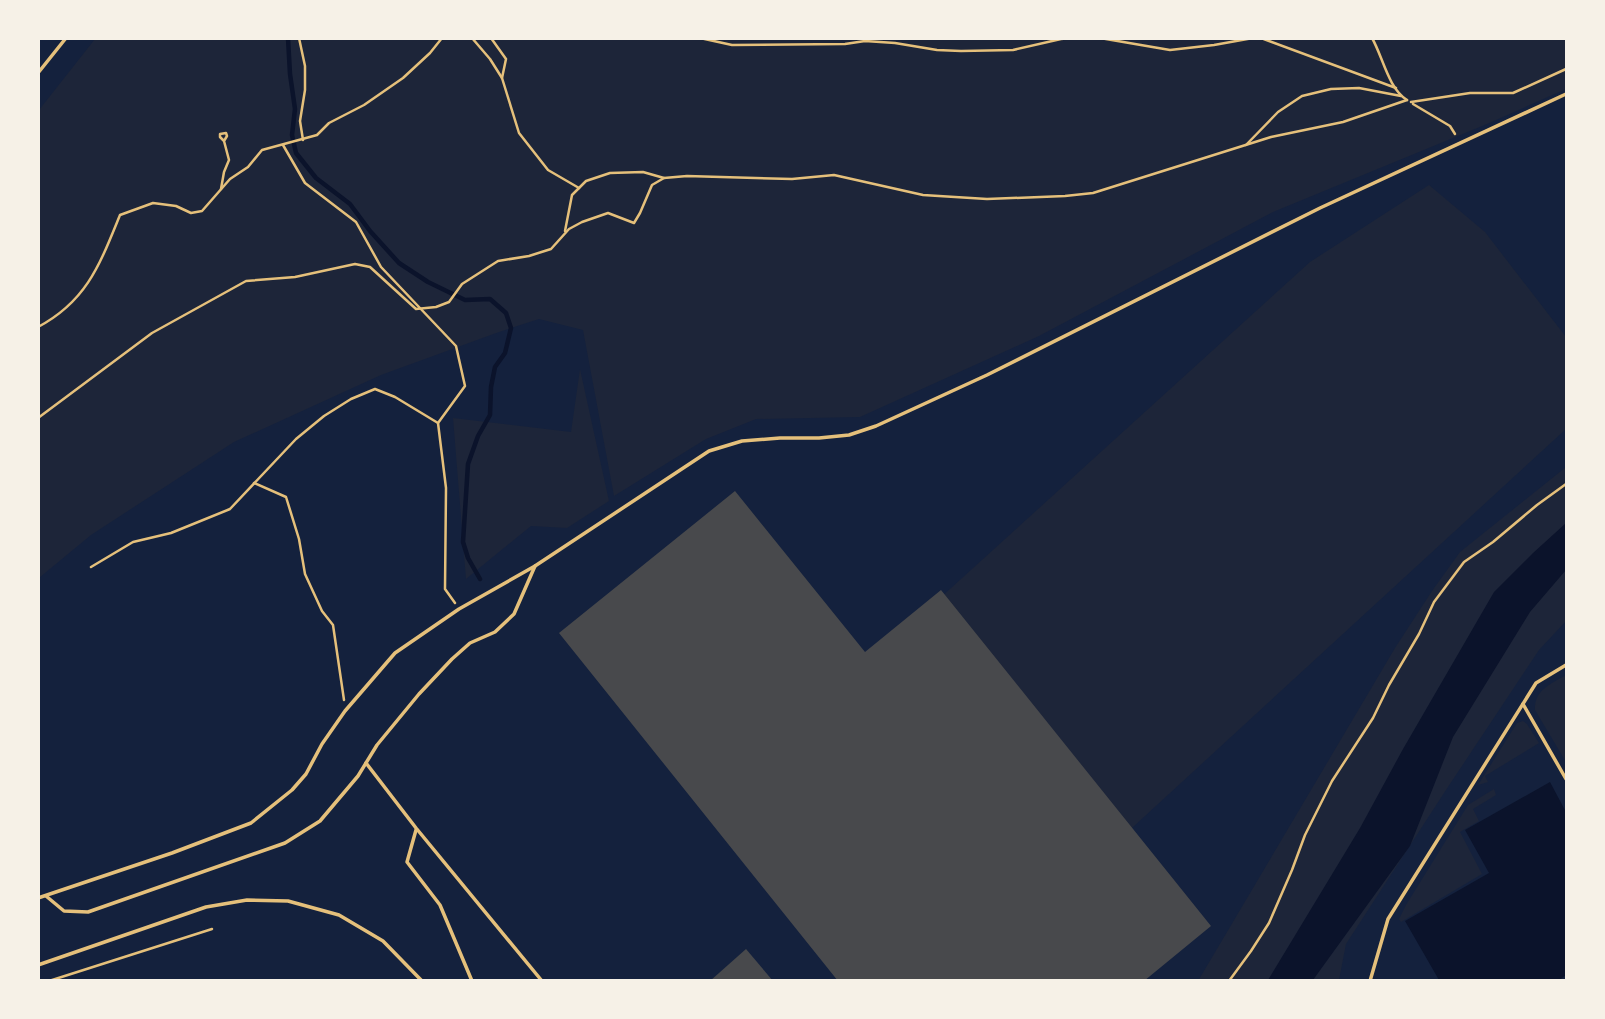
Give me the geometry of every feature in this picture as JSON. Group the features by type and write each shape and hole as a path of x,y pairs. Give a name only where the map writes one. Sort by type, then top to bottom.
{"lane":[{"path":"38,73 66,38"},
{"path":"38,898 251,823 292,790 306,774 322,744 345,711 395,653 459,608 535,566 709,451 742,441 849,435 876,426 987,375 1320,208 1566,94"},
{"path":"46,896 64,911 88,912 285,843 320,821 358,776 377,745 419,694 470,643 495,632 514,614 535,566"},
{"path":"1370,981 1388,919 1536,683 1566,665"},
{"path":"1523,704 1566,779"},
{"path":"366,763 542,981"},
{"path":"416,828 407,862 440,905 472,981"},
{"path":"38,965 206,907 247,900 288,901 339,915 383,941 422,981"}],"path":[{"path":"299,38 305,90 300,121 303,140"},
{"path":"38,327 55,318 79,297 96,272 120,215 153,203 176,206 191,214 202,211 230,179 248,167 262,150 317,135 329,124 364,105 403,78 442,38"},
{"path":"472,38 502,78 519,132 548,170 579,188"},
{"path":"491,38 506,59 502,78"},
{"path":"700,38 732,45 845,44 866,41 961,51 1013,50 1072,38"},
{"path":"1100,38 1170,50 1254,38"},
{"path":"1261,38 1396,88"},
{"path":"1372,38 1401,96"},
{"path":"565,233 572,195 586,181 610,173 643,172 664,178 687,176 792,179 834,175 923,195 1006,200 1065,196 1093,192 1272,137 1343,122 1409,101 1469,93 1513,93 1566,69"},
{"path":"1244,147 1278,112 1302,96 1331,89 1359,88 1401,96 1450,126 1461,143"},
{"path":"221,190 229,160 224,141"},
{"path":"283,145 305,183 356,222 381,267 456,346 465,386 438,423 446,488 445,589 459,608"},
{"path":"38,418 152,333 246,281 295,277 355,264 370,267 416,310 436,307 449,302 462,284 498,261 551,249 569,229 582,222 608,214 634,222 652,185 664,178"},
{"path":"92,567 133,542 171,533 230,509 296,439 324,416 351,399 375,389 395,397 438,423"},
{"path":"254,483 286,496 306,574 322,611 333,625 345,711"},
{"path":"1229,981 1269,923 1305,835 1332,781 1373,718 1434,602 1464,562 1566,484"},
{"path":"49,981 212,929"}],"shaded area":[{"path":"95,39 1566,39 1566,89 1273,212 1039,336 860,417 756,419 706,439 614,496 583,330 539,319 381,375 234,442 91,535 39,578 39,110"},
{"path":"1429,185 1485,232 1566,337 1566,429 1083,873 1149,958 863,668 1310,262"},
{"path":"580,369 609,501 567,528 531,526 466,579 453,418 571,432"},
{"path":"1566,467 1566,621 1539,650 1346,944 1339,980 1198,981 1395,648 1432,591 1460,552"},
{"path":"1566,523 1566,570 1530,612 1453,737 1410,846 1313,980 1268,980 1360,828 1494,592"},
{"path":"1566,675 1566,762 1535,710 1535,703 1540,693"},
{"path":"1523,721 1539,743 1485,776 1488,782 1478,785 1517,723"},
{"path":"1550,782 1566,812 1566,975 1558,981 1439,980 1405,921 1489,873 1465,830"},
{"path":"1494,789 1496,795 1473,809 1479,821 1460,832 1482,874 1401,922 1399,919 1406,905 1468,805"}],"building":[{"path":"735,491 865,652 941,590 1211,926 1144,981 838,981 559,633"},
{"path":"746,949 773,981 710,981"}],"waterway":[{"path":"288,38 295,109 292,135 296,153 316,178 350,204 399,263 428,282 465,300 490,299 506,313 511,328 505,353 495,367 490,415 478,436 468,464 463,542 468,558 480,579"}]}
